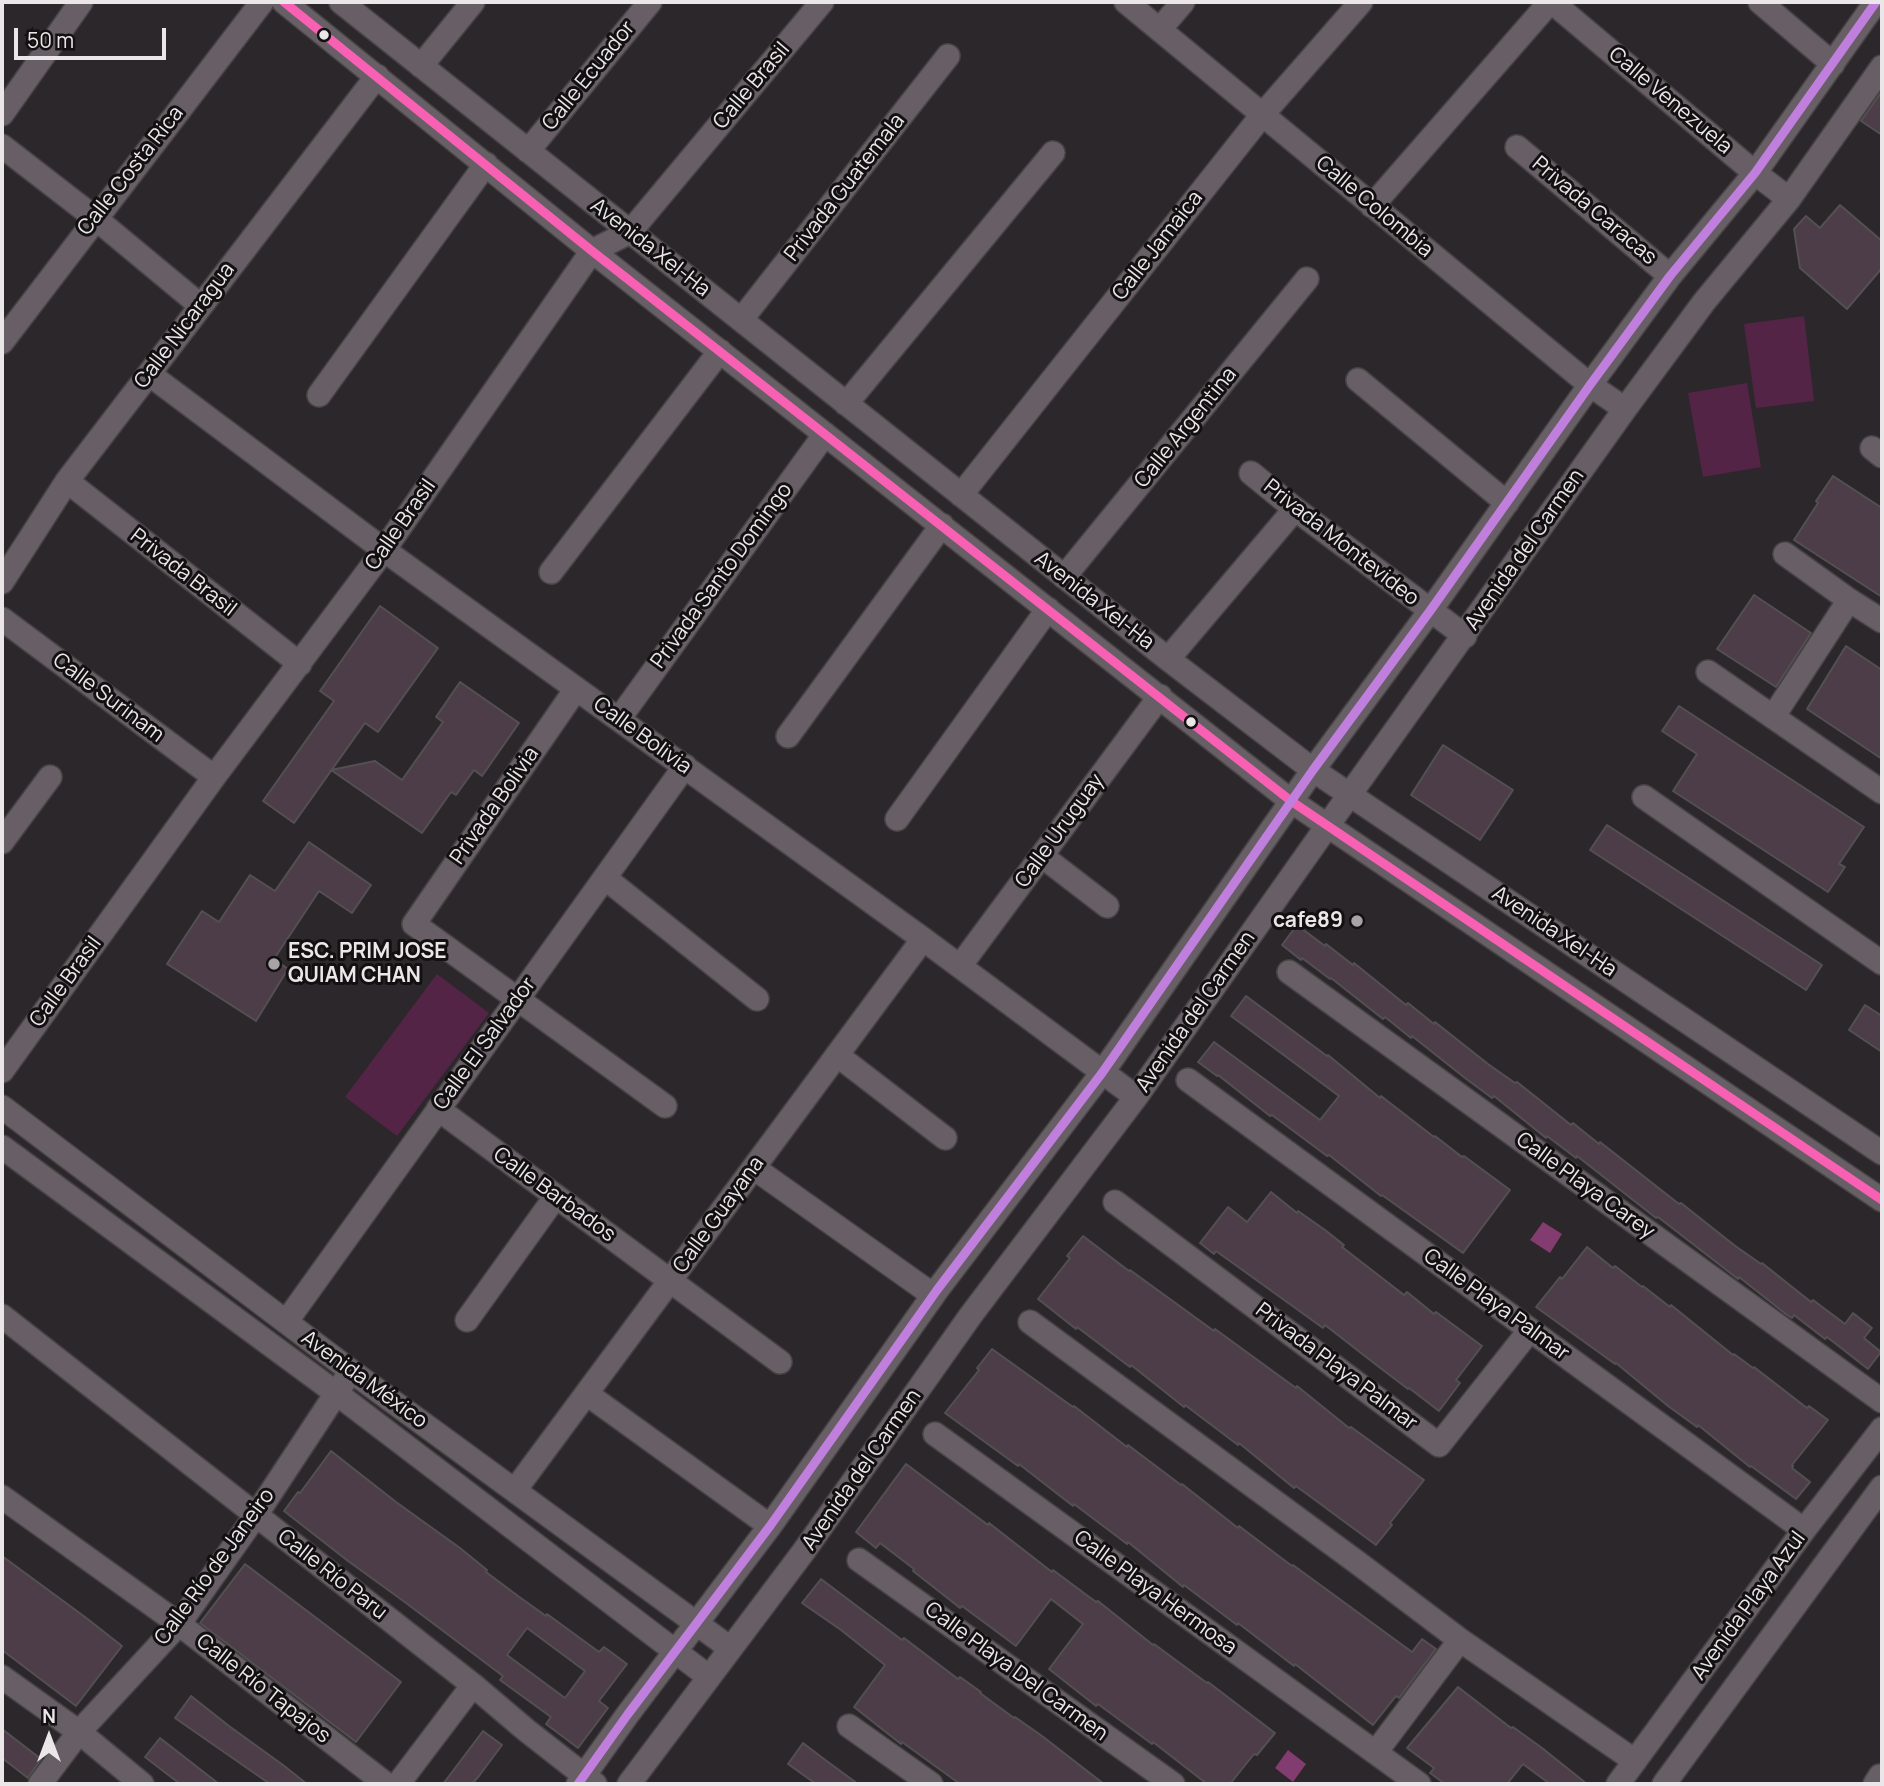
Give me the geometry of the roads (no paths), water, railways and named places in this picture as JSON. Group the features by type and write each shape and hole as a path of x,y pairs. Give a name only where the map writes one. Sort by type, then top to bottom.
{"street":[{"path":"2,114 81,2"},
{"name":"Calle Costa Rica","path":"2,342 262,2"},
{"name":"Avenida Xel-Ha","path":"284,2 592,251 1292,801 1882,1200"},
{"name":"Avenida Xel-Ha","path":"341,2 1064,577 1313,770 1882,1153"},
{"path":"421,66 474,2"},
{"name":"Calle Ecuador","path":"528,151 650,2"},
{"name":"Calle Brasil","path":"2,1071 214,777 384,550 592,251 630,232 822,2"},
{"name":"Calle Colombia","path":"1126,2 1590,385 1625,409"},
{"path":"1160,29 1183,2"},
{"name":"Calle Jamaica","path":"961,495 1263,114 1361,2"},
{"path":"1372,206 1551,2"},
{"name":"Calle Venezuela","path":"1551,2 1789,199"},
{"path":"1760,2 1833,64"},
{"name":"Avenida del Carmen","path":"586,1781 674,1652 770,1526 933,1295 1102,1073 1313,770 1430,611 1590,385 1670,276 1755,173 1875,2"},
{"name":"Privada Guatemala","path":"741,320 948,56"},
{"name":"Avenida del Carmen","path":"629,1784 804,1551 971,1315 1136,1097 1625,409 1704,302 1789,199 1882,67"},
{"name":"Calle Nicaragua","path":"2,582 10,553 377,76"},
{"path":"2,146 95,218 201,306"},
{"name":"Privada Caracas","path":"1517,147 1670,276"},
{"path":"846,404 1054,153"},
{"path":"319,396 486,164"},
{"name":"Calle Argentina","path":"1064,577 1307,279"},
{"path":"551,572 720,351"},
{"name":"Calle Bolivia","path":"149,374 384,550 923,939 1136,1097"},
{"path":"1359,380 1507,503"},
{"name":"Privada Santo Domingo","path":"619,719 825,434"},
{"name":"Privada Montevideo","path":"1251,474 1465,636"},
{"name":"Privada Brasil","path":"67,481 300,664"},
{"path":"1168,659 1295,509"},
{"path":"788,736 942,525"},
{"path":"1786,555 1882,621"},
{"path":"1773,717 1849,600"},
{"path":"897,819 1048,608"},
{"name":"Calle Surinam","path":"2,619 214,777"},
{"path":"1708,672 1882,792"},
{"name":"Privada Bolivia","path":"518,998 414,923 576,688"},
{"name":"Calle Uruguay","path":"960,966 1160,696"},
{"name":"Calle El Salvador","path":"286,1322 685,766"},
{"path":"2,842 50,777"},
{"path":"1644,797 1882,963"},
{"path":"1042,856 1107,906"},
{"path":"605,878 757,999"},
{"name":"Calle Guayana","path":"515,1490 923,939"},
{"name":"Calle Playa Carey","path":"1289,972 1882,1401"},
{"path":"518,998 665,1107"},
{"path":"837,1055 945,1138"},
{"name":"Calle Playa Palmar","path":"1188,1080 1804,1530"},
{"name":"Avenida México","path":"2,1107 351,1371 730,1648"},
{"name":"Calle Barbados","path":"438,1109 780,1362"},
{"name":"Avenida México","path":"2,1147 336,1393 709,1677"},
{"path":"754,1168 933,1295"},
{"path":"467,1320 556,1196"},
{"name":"Privada Playa Palmar","path":"1115,1202 1440,1445 1530,1330"},
{"name":"Calle Río Paru","path":"2,1316 473,1685 586,1781"},
{"path":"1030,1322 1460,1640 1635,1761"},
{"name":"Calle Río de Janeiro","path":"40,1784 79,1732 179,1624 256,1515 351,1371"},
{"path":"587,1394 770,1526"},
{"name":"Avenida Playa Azul","path":"1618,1784 1804,1530 1882,1429"},
{"name":"Calle Playa Hermosa","path":"935,1434 1419,1784"},
{"name":"Avenida Playa Azul","path":"1664,1784 1882,1487"},
{"name":"Calle Río Tapajos","path":"2,1497 179,1624 386,1784"},
{"name":"Calle Playa Del Carmen","path":"859,1560 1173,1784"},
{"path":"1376,1752 1460,1640"},
{"path":"2,1677 79,1732 142,1784"},
{"path":"398,1784 473,1685"},
{"path":"849,1726 931,1784"},
{"path":"1875,1784 1880,1776 1882,1777"}],"place":[{"name":"cafe89","path":"1357,921"},
{"name":"ESC. PRIM JOSE QUIAM CHAN","path":"274,964"}]}
